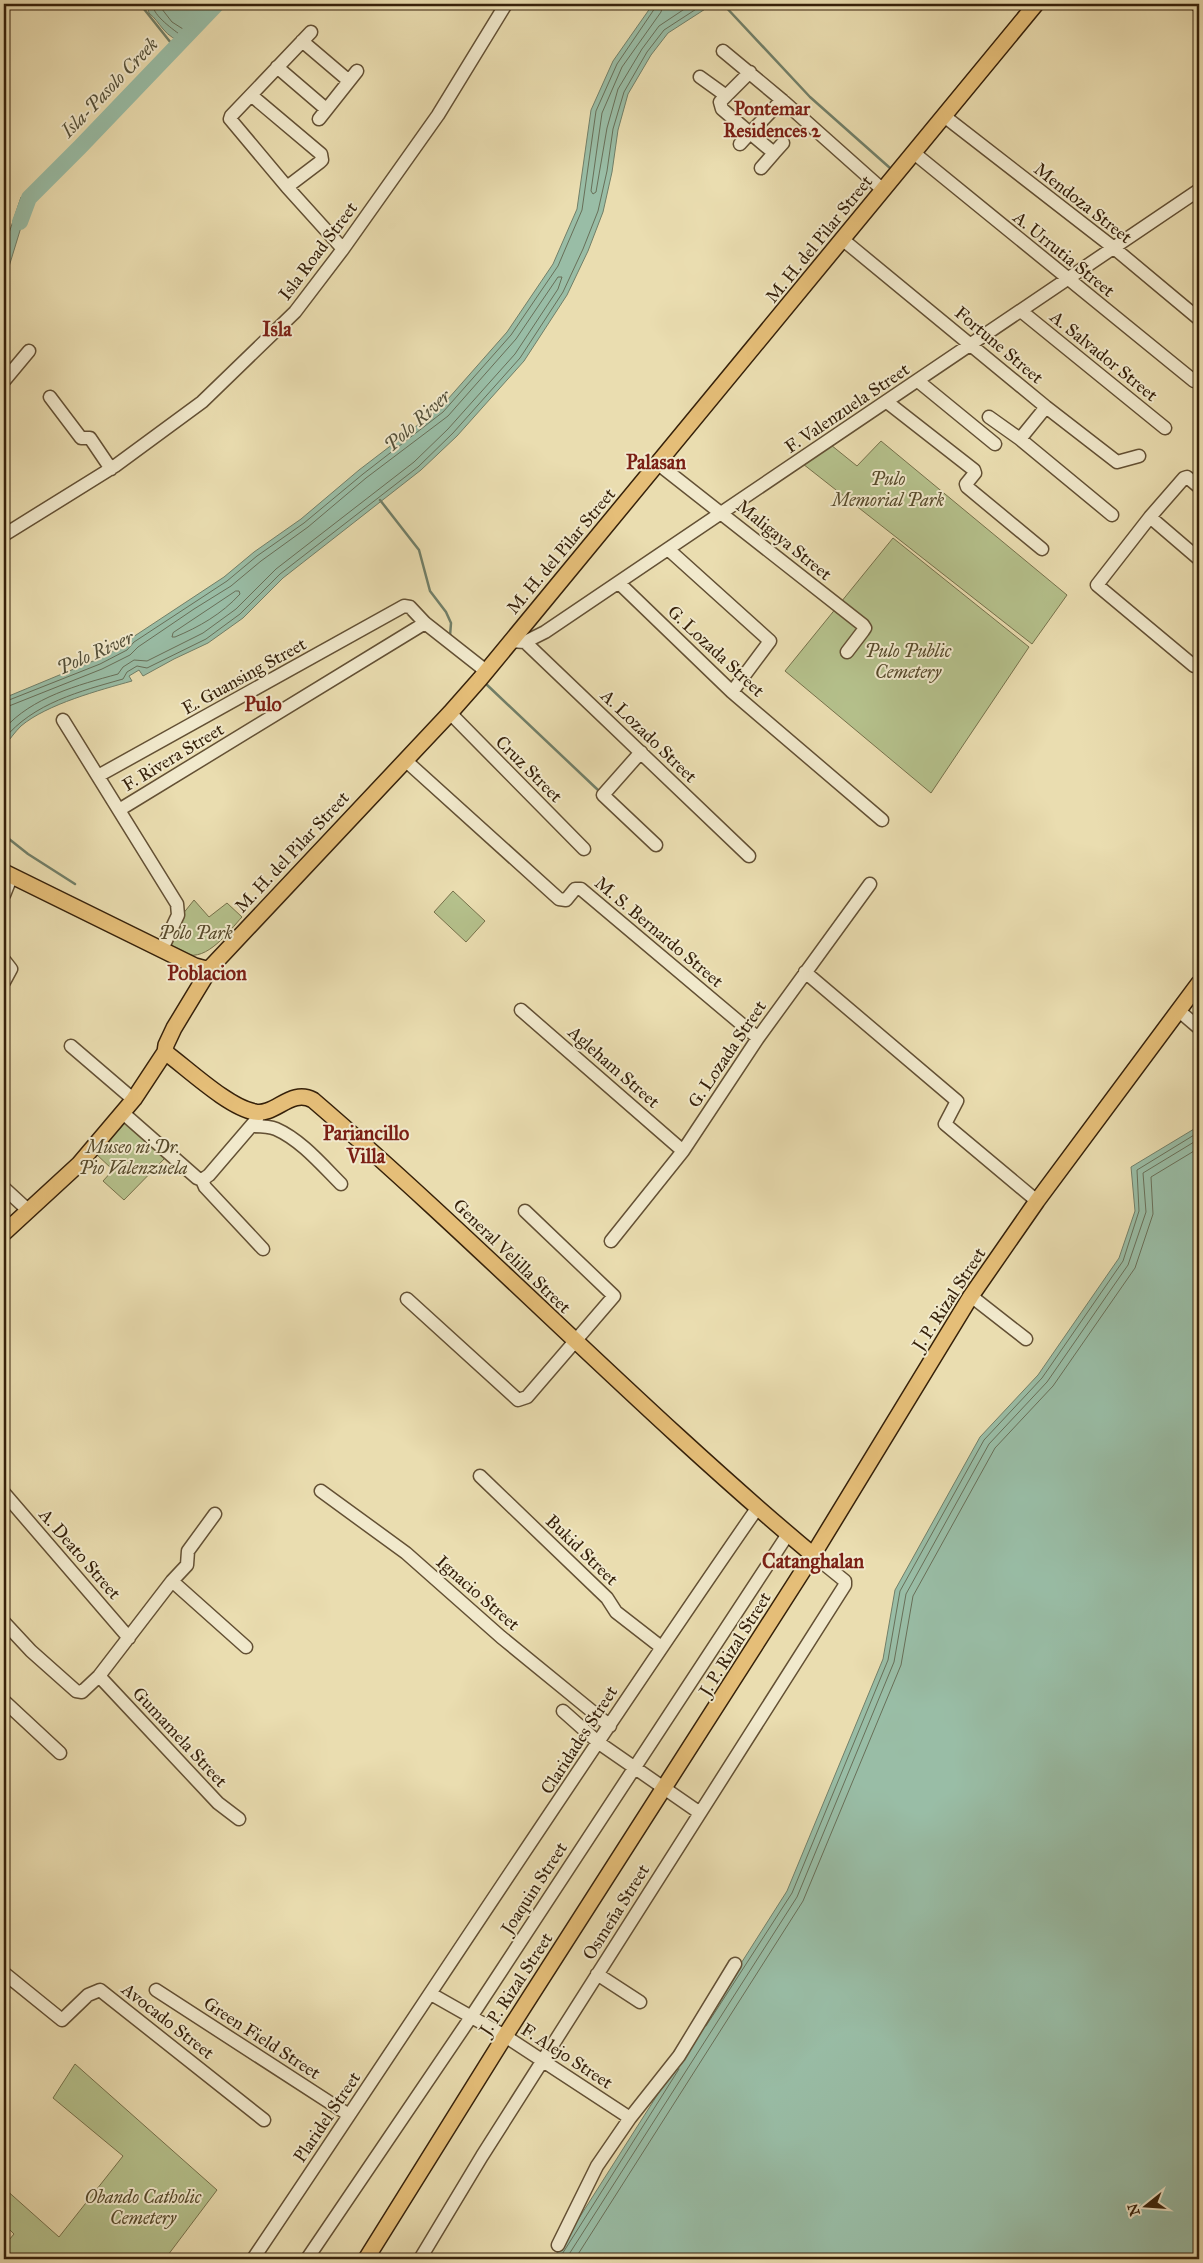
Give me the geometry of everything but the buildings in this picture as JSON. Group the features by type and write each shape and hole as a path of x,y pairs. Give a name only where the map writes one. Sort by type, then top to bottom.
{"main road":[{"name":"M. H. del Pilar Street","path":"4,1233 79,1164 124,1113 165,1052 166,1045 174,1028 211,967 450,713 486,671 518,642 657,464 1036,4"},
{"path":"8,874 201,968 211,967"},
{"name":"J. P. Rizal Street","path":"366,2259 505,2036 665,1789 813,1555 971,1296 1037,1201 1199,983"},
{"path":"165,1052 257,1119"},
{"name":"General Velilla Street","path":"257,1119 290,1099 301,1097 313,1100 390,1166 574,1341 813,1555"}],"street":[{"name":"Isla Road Street","path":"4,535 111,469 208,396 295,312 344,249 438,115 506,4"},
{"path":"277,67 322,114 353,76 307,37 277,67 231,116 232,122 287,187 344,249"},
{"path":"723,51 750,72 883,190"},
{"path":"750,72 725,95 720,102 722,109 774,153"},
{"path":"700,77 725,95"},
{"path":"251,95 322,154 320,162 287,187"},
{"path":"740,144 782,100"},
{"name":"Mendoza Street","path":"944,116 1114,248 1199,319"},
{"path":"761,168 783,143"},
{"name":"A. Urrutia Street","path":"914,153 1067,280 1194,381"},
{"name":"F. Valenzuela Street","path":"518,642 545,632 619,583 1199,190"},
{"name":"Fortune Street","path":"842,238 1046,407 1117,462 1139,456"},
{"name":"A. Salvador Street","path":"1021,311 1166,428"},
{"path":"4,381 29,351"},
{"path":"918,381 994,444"},
{"path":"50,397 81,438 90,438 111,469"},
{"path":"887,402 974,470 975,472 966,486 1042,549"},
{"path":"1020,439 1046,407"},
{"path":"989,417 1020,439 1112,515"},
{"name":"Maligaya Street","path":"657,464 863,625 864,631 847,652"},
{"path":"1199,487 1186,477 1150,517 1097,585 1194,666 1199,664"},
{"path":"1150,517 1199,559"},
{"path":"668,550 770,640 732,692"},
{"name":"G. Lozada Street","path":"619,583 732,692 882,820"},
{"name":"E. Guansing Street","path":"98,776 407,606 425,623"},
{"path":"425,623 486,671"},
{"name":"F. Rivera Street","path":"119,810 425,623"},
{"name":"A. Lozado Street","path":"518,642 641,752 749,856"},
{"name":"Cruz Street","path":"450,713 584,849"},
{"path":"63,720 177,904 178,915 162,949"},
{"path":"641,752 603,795 656,845"},
{"name":"M. S. Bernardo Street","path":"405,760 558,899 566,900 575,889 581,889 758,1038"},
{"path":"4,895 8,874"},
{"name":"G. Lozada Street","path":"611,1241 683,1151 758,1038 870,884"},
{"path":"4,960 11,969 4,982"},
{"path":"805,972 957,1102 945,1124 1037,1201"},
{"name":"Agleham Street","path":"521,1010 683,1151"},
{"path":"1178,1010 1199,1028"},
{"path":"71,1046 134,1100"},
{"path":"124,1113 197,1178 202,1180 205,1187 263,1249"},
{"path":"202,1180 209,1175 257,1119 288,1136 311,1154 341,1184"},
{"path":"4,1188 30,1211"},
{"path":"407,1300 518,1400 527,1397 614,1296 525,1210"},
{"path":"971,1296 1026,1338"},
{"name":"Bukid Street","path":"480,1476 607,1598 616,1612 661,1646"},
{"name":"Ignacio Street","path":"320,1491 406,1553 501,1637 610,1726"},
{"name":"A. Deato Street","path":"4,1493 129,1638"},
{"name":"Claridades Street","path":"432,1994 599,1743 661,1646 758,1507"},
{"path":"4,1622 32,1651 76,1691 80,1692 99,1676 172,1580 187,1565 188,1551 215,1514"},
{"name":"Joaquin Street","path":"307,2259 471,2017 788,1534"},
{"name":"Osmeña Street","path":"420,2259 542,2061 845,1585 845,1581 841,1576 813,1555"},
{"path":"172,1580 246,1647"},
{"name":"Gumamela Street","path":"99,1676 218,1803 239,1819"},
{"path":"4,1701 60,1754"},
{"path":"563,1711 599,1743 700,1813"},
{"path":"558,2245 587,2183 630,2118 679,2056 735,1964"},
{"name":"Avocado Street","path":"4,1973 62,2020 88,1995 100,1990 264,2120"},
{"path":"598,1974 640,2002"},
{"name":"Green Field Street","path":"156,1990 349,2115"},
{"name":"F. Alejo Street","path":"432,1994 505,2036 630,2118"},
{"name":"Plaridel Street","path":"252,2259 432,1994"}],"green space":[{"name":"Pulo Memorial Park","path":"881,441 1067,595 1032,644 803,464 831,445 857,466"},
{"name":"Pulo Public Cemetery","path":"893,538 1029,647 931,793 785,671"},
{"path":"453,891 485,921 466,942 434,912"},
{"name":"Polo Park","path":"194,900 209,917 227,903 242,917 217,944 201,954 193,955 185,954 168,945 182,915"},
{"name":"Museo ni Dr. Pio Valenzuela","path":"124,1120 166,1157 124,1200 103,1181 113,1170 95,1153"},
{"name":"Obando Catholic Cemetery","path":"75,2064 217,2190 165,2259 4,2259 4,2246 14,2234 4,2224 4,2188 59,2237 123,2156 53,2098"}],"water":[{"path":"147,4 225,4 182,46 149,13"},
{"path":"653,4 713,4 668,33 651,55 628,94 618,130 612,172 603,212 588,251 567,295 524,361 457,436 421,470 283,578 243,618 208,643 143,676 139,670 129,676 132,681 59,704 32,718 21,726 4,747 4,698 98,659 124,645 130,639 224,577 254,552 301,519 359,470 440,408 507,332 553,264 577,209 591,110 613,61"},
{"path":"21,197 29,201 4,283 4,248"},
{"path":"1199,1126 1199,2259 553,2259 787,1891 883,1659 895,1590 980,1437 1038,1375 1119,1258 1135,1211 1131,1167"}],"waterway":[{"path":"140,4 175,48"},
{"name":"Isla-Pasolo Creek","path":"20,222 29,198 217,4"},
{"path":"723,4 810,97 890,168"},
{"path":"380,500 419,550 430,591 446,612 451,623 450,636"},
{"path":"485,683 598,790"},
{"path":"4,835 28,854 75,884"}],"district":[{"name":"Pontemar Residences 2","path":"772,119"},
{"name":"Isla","path":"277,329"},
{"name":"Palasan","path":"656,462"},
{"name":"Pulo","path":"263,704"},
{"name":"Poblacion","path":"207,973"},
{"name":"Pariancillo Villa","path":"366,1144"},
{"name":"Catanghalan","path":"813,1561"}],"water label":[{"name":"Polo River","path":"417,420"},
{"name":"Polo River","path":"95,652"}]}
